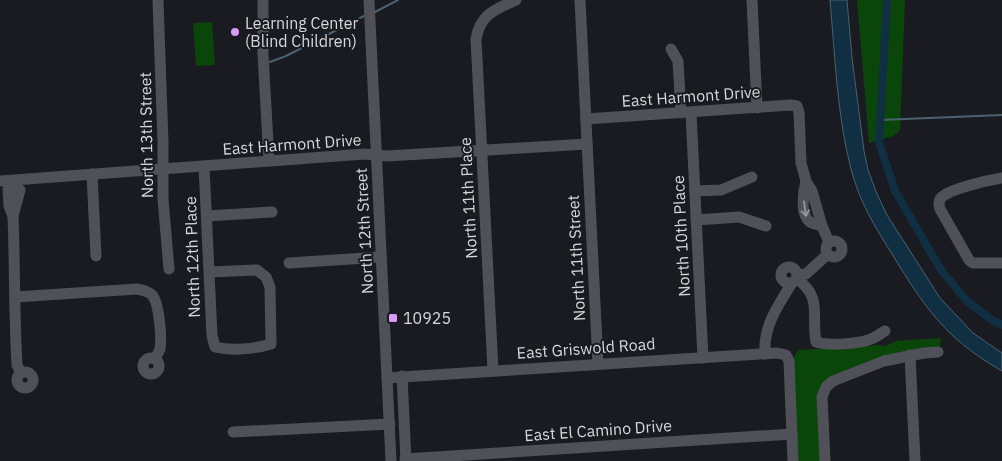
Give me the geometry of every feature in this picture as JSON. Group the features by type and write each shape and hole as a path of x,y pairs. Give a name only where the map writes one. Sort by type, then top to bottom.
{"street":[{"name":"North 13th Street","path":"158,0 164,169 163,199 168,269"},
{"path":"263,0 263,54 269,161"},
{"name":"North 11th Place","path":"493,370 476,39 482,20 492,12 516,0"},
{"name":"North 11th Street","path":"580,0 598,364"},
{"path":"752,0 757,108"},
{"name":"North 12th Street","path":"369,1 391,461"},
{"name":"North 10th Place","path":"671,49 678,60 695,191 703,358"},
{"name":"East Harmont Drive","path":"586,119 757,108 791,104 797,106 799,112 801,163 829,242 826,248 828,254 806,274 796,279"},
{"name":"East Harmont Drive","path":"0,181 14,183 92,174 364,154 387,156 587,144"},
{"name":"North 12th Place","path":"204,166 212,336 215,347 224,349 262,347 271,344 270,287 266,277 257,270 210,272"},
{"path":"92,174 96,256"},
{"path":"695,191 721,190 752,177"},
{"path":"1002,178 947,193 938,203 965,256 973,263 1002,263"},
{"path":"14,183 8,189 9,206 13,216 17,365 21,373"},
{"path":"207,216 272,212"},
{"path":"696,220 739,217 766,226"},
{"path":"288,264 381,257"},
{"path":"765,354 764,343 768,327 796,279 813,296 816,342 823,344 863,342 885,331"},
{"path":"15,297 137,289 145,291 152,295 158,305 160,348 155,359"},
{"path":"825,461 822,397 826,387 833,380 910,355 938,352"},
{"name":"East Griswold Road","path":"387,378 777,353 786,355 789,361 792,434"},
{"path":"910,355 915,461"},
{"path":"402,376 406,460"},
{"path":"233,432 390,424"},
{"path":"792,434 793,461"},
{"name":"East El Camino Drive","path":"406,460 792,434"}],"green space":[{"path":"857,0 905,0 900,131 893,136 869,143"},
{"path":"212,22 215,65 196,66 193,23"},
{"path":"941,338 940,348 824,385 822,461 797,461 793,359 798,350 885,346 896,341"}],"water":[{"path":"830,0 847,0 852,58 864,151 868,170 877,194 887,215 940,298 973,333 1002,353 1002,371 966,347 938,321 915,291 863,203 854,181 846,149 837,85"}],"waterway":[{"path":"373,13 398,0"},
{"path":"887,0 879,142 895,191 941,270 967,301 992,320 1002,325"},
{"path":"270,62 286,56 364,16"},
{"path":"880,120 1002,115"}],"place":[{"name":"Learning Center (Blind Children)","path":"235,32"},
{"name":"10925","path":"393,318"}]}
